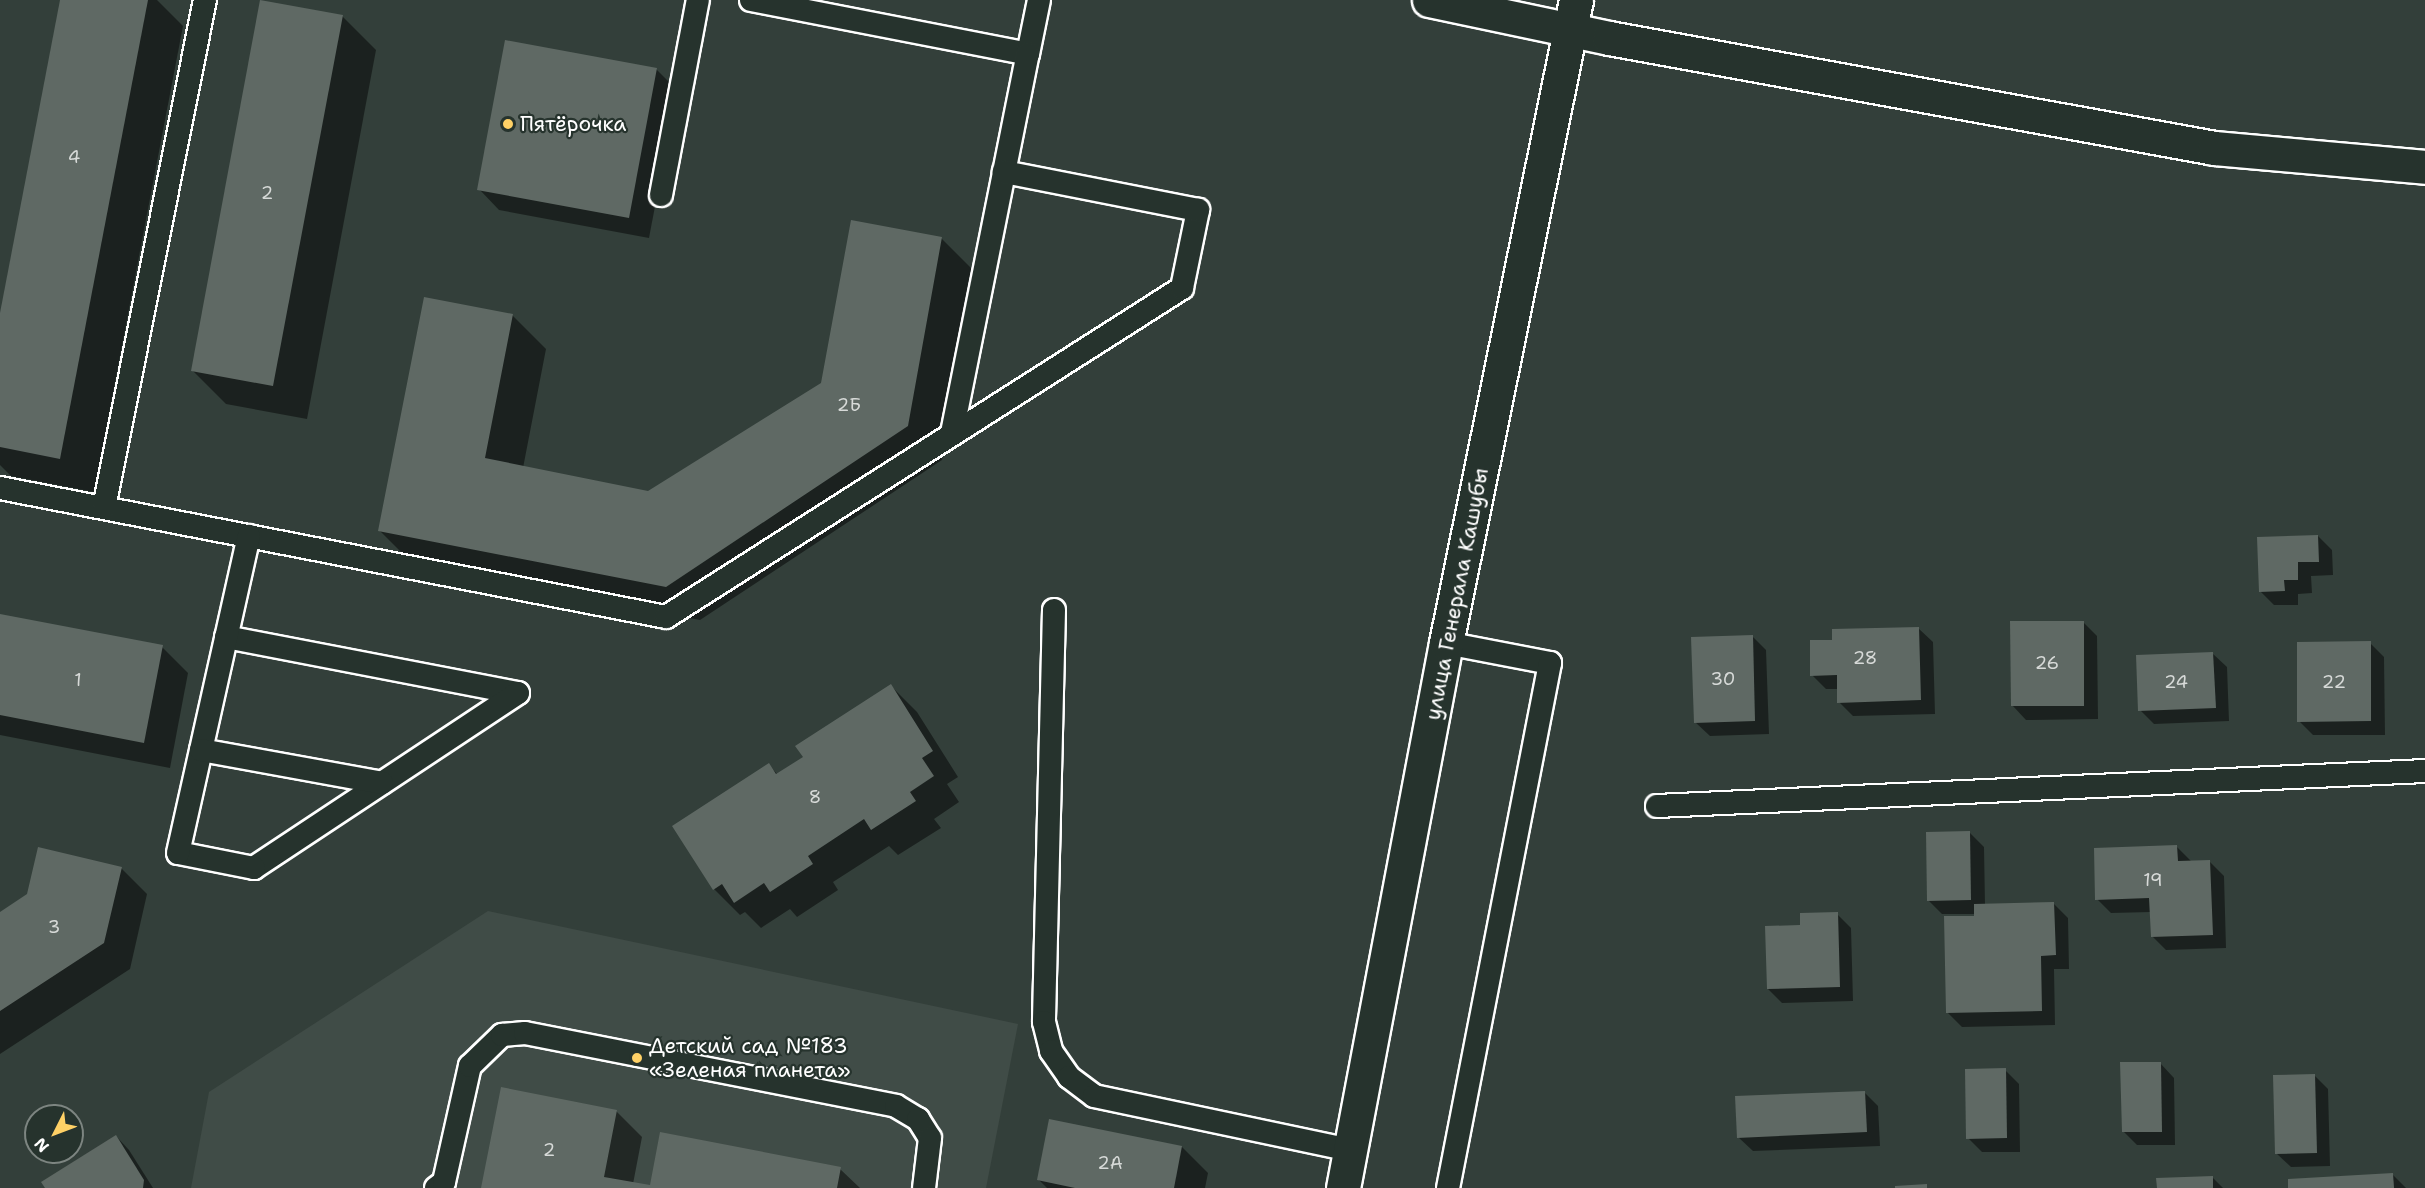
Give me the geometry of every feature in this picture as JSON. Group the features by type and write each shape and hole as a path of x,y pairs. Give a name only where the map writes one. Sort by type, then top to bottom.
{"street":[{"path":"1429,0 1573,15 2214,148 2425,167"},
{"name":"улица Генерала Кашубы","path":"1343,1188 1446,643 1573,15"}],"lane":[{"path":"104,508 204,0"},
{"path":"661,195 698,0"},
{"path":"751,0 1028,54"},
{"path":"952,433 1039,0"},
{"path":"0,488 666,617 1182,288 1198,210 1004,172"},
{"path":"226,638 518,693 254,868 178,853 226,638 249,536"},
{"path":"1054,610 1044,1022 1051,1051 1069,1077 1094,1096 1350,1150"},
{"path":"1446,643 1550,663 1448,1188"},
{"path":"201,750 382,783"},
{"path":"1657,806 2425,771"},
{"path":"436,1188 444,1182 470,1066 502,1035 525,1033 896,1106 918,1119 930,1138 924,1188"}],"shaded area":[{"name":"Детский сад №183 «Зеленая планета»","path":"488,911 1018,1024 986,1188 191,1188 209,1092"}],"building":[{"path":"60,0 148,0 60,459 0,447 0,313"},
{"path":"260,0 343,15 273,386 191,371"},
{"path":"505,40 657,68 629,218 477,190"},
{"path":"851,220 942,237 908,426 666,587 378,531 424,297 513,314 485,458 648,491 821,383"},
{"path":"2318,535 2319,562 2298,562 2298,580 2284,580 2285,591 2259,592 2257,537"},
{"path":"0,614 163,645 144,743 0,715"},
{"path":"2010,621 2084,621 2084,706 2011,706"},
{"path":"1919,627 1921,700 1837,703 1837,675 1810,676 1810,640 1832,640 1832,629"},
{"path":"1753,635 1755,721 1694,723 1691,637"},
{"path":"2371,641 2371,721 2297,722 2297,642"},
{"path":"2213,652 2216,708 2138,711 2136,655"},
{"path":"891,684 933,751 922,758 934,776 910,792 916,801 871,830 864,819 808,856 813,864 770,892 764,883 734,903 722,884 713,890 672,826 769,763 776,774 803,757 795,746"},
{"path":"1970,831 1971,900 1927,901 1926,832"},
{"path":"2177,845 2178,861 2210,860 2213,935 2151,937 2149,898 2095,900 2094,848"},
{"path":"38,847 122,867 104,943 0,1011 0,912 27,894"},
{"path":"2054,902 2056,955 2041,956 2042,1011 1946,1013 1944,916 1974,916 1974,904"},
{"path":"1838,912 1840,987 1767,989 1765,926 1800,925 1800,913"},
{"path":"2120,1062 2161,1062 2162,1132 2122,1132"},
{"path":"2006,1068 2007,1138 1966,1139 1965,1069"},
{"path":"2315,1074 2317,1153 2275,1154 2273,1075"},
{"path":"501,1087 617,1110 604,1177 650,1185 660,1132 841,1167 837,1188 481,1188"},
{"path":"1865,1091 1867,1132 1737,1138 1735,1096"},
{"path":"1049,1119 1182,1146 1174,1188 1075,1188 1037,1180"},
{"path":"116,1135 144,1180 143,1188 45,1188 41,1182 70,1164 84,1164 84,1155"},
{"path":"2393,1173 2394,1188 2288,1188 2288,1179"},
{"path":"2213,1176 2213,1188 2157,1188 2156,1178"},
{"path":"1927,1184 1927,1188 1895,1188 1895,1186"}],"place":[{"name":"Пятёрочка","path":"508,124"},
{"name":"Детский сад №183 «Зеленая планета»","path":"637,1058"}]}
